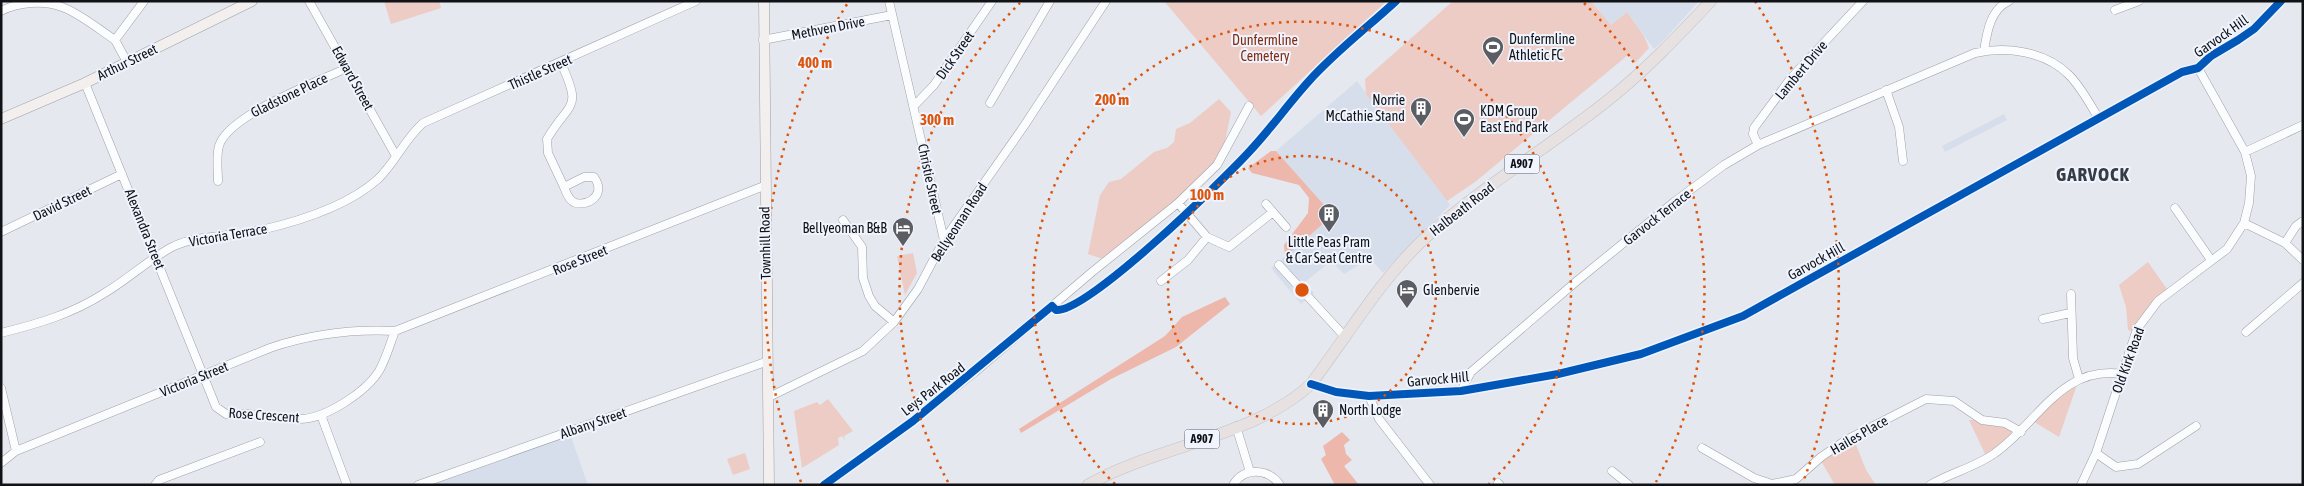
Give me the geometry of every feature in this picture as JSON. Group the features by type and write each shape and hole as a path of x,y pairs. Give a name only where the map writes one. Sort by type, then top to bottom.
{"main road":[{"name":"Halbeath Road","path":"1346,338 1398,265 1426,238 1452,215 1608,100 1667,48 1711,1"},
{"name":"A907","path":"1088,485 1102,481 1125,466 1270,413 1300,395 1311,384 1346,338"}],"street":[{"path":"115,40 144,1"},
{"name":"Arthur Street","path":"1,119 85,83 252,1"},
{"name":"Edward Street","path":"309,1 396,156"},
{"name":"Thistle Street","path":"396,156 410,136 423,123 561,63 696,1"},
{"name":"Townhill Road","path":"764,1 764,186 770,397 769,485"},
{"name":"Christie Street","path":"889,1 944,240"},
{"name":"Dick Street","path":"914,106 934,85 992,1"},
{"path":"990,103 1050,1"},
{"name":"Bellyeoman Road","path":"770,397 863,351 894,322 918,289 944,240 1043,98 1106,1"},
{"name":"Lambert Drive","path":"1758,145 1753,134 1754,128 1791,78 1863,1"},
{"path":"1984,51 1990,22 2002,4 2009,1"},
{"path":"2115,10 2139,1"},
{"name":"Garvock Hill","path":"1311,384 1336,392 1369,396 1461,391 1558,374 1641,354 1743,316 2182,72 2198,68 2211,56 2254,28 2281,1"},
{"path":"1,11 10,4 37,3 62,7 115,40 127,62"},
{"name":"Methven Drive","path":"763,40 892,16"},
{"name":"Garvock Terrace","path":"1461,391 1471,372 1578,280 1674,202 1724,165 1758,145 1886,90 1984,51 2025,52 2059,67 2080,89 2100,119"},
{"path":"561,63 573,90 572,99 570,108 547,139 546,146 564,187 570,199 576,204 582,204 597,197 600,192 594,177 584,177 564,187"},
{"name":"Gladstone Place","path":"218,181 219,145 228,130 249,114 346,68"},
{"name":"Old Kirk Road","path":"2081,485 2096,454 2137,329 2158,301 2227,249 2244,223 2249,203 2251,176 2245,152 2198,68"},
{"name":"Alexandra Street","path":"85,83 203,375"},
{"path":"1886,90 1899,127 1903,161"},
{"name":"Leys Park Road","path":"824,485 913,421 975,372 1092,272 1178,203 1217,165 1249,106"},
{"path":"2245,152 2303,125"},
{"name":"Victoria Terrace","path":"1,333 53,319 101,296 156,257 188,241 262,230 353,197 379,178 396,156"},
{"name":"David Street","path":"1,232 122,174"},
{"name":"Rose Street","path":"395,331 553,271 764,186"},
{"path":"1178,203 1207,237 1229,247 1273,212"},
{"path":"1266,204 1286,227"},
{"path":"2175,208 2211,260"},
{"path":"843,220 862,247 863,278 869,296 875,306 894,322"},
{"path":"2285,243 2296,226 2303,221"},
{"path":"2244,223 2285,243 2303,260"},
{"path":"1161,281 1188,260 1207,237"},
{"path":"1279,265 1346,338"},
{"path":"2246,332 2303,283"},
{"path":"2071,294 2072,358 2079,379"},
{"path":"2043,319 2070,313"},
{"name":"Victoria Street","path":"1,463 16,452 203,375 300,338 344,332 395,331"},
{"name":"Rose Crescent","path":"203,375 216,407 226,414 245,412 300,420 321,415 366,386 380,370 395,331"},
{"name":"Albany Street","path":"418,485 768,361"},
{"path":"1930,485 1994,454 2021,432 2050,399 2079,379 2104,372 2122,374"},
{"path":"1,388 16,452"},
{"path":"1369,396 1384,426 1430,485"},
{"name":"Hailes Place","path":"1702,448 1754,478 1772,484 1796,479 1821,457 1846,440 1926,399 1954,401 1982,420 2005,423 2021,432"},
{"path":"321,415 347,485"},
{"path":"1236,426 1250,472"},
{"path":"2096,454 2116,467 2138,464 2196,426"},
{"path":"156,485 159,480 260,442"},
{"path":"1612,471 1630,485"},
{"path":"1233,485 1242,476 1250,472 1269,474 1280,485"}],"shaded area":[{"path":"1591,1 1699,1 1654,49 1627,12 1611,25"},
{"path":"1357,81 1450,205 1383,273 1370,258 1344,274 1331,261 1305,282 1314,293 1301,304 1271,268 1333,215 1276,151"},
{"path":"2004,114 2007,120 1945,152 1942,146"},
{"path":"1271,151 1276,151 1333,215 1285,257 1284,245 1308,213 1309,198 1299,185 1252,173 1248,168"},
{"path":"1225,297 1230,304 1176,347 1111,379 1021,433 1019,429 1165,336 1182,317"},
{"path":"569,431 588,485 428,485"},
{"path":"1342,432 1350,440 1344,445 1346,454 1352,460 1344,466 1359,485 1335,485 1321,459 1326,455 1323,446"}],"green space":[{"path":"384,1 439,1 441,8 391,24"},
{"name":"Dunfermline Cemetery","path":"1164,1 1387,1 1261,116"},
{"name":"KDM Group East End Park","path":"1453,1 1591,1 1611,25 1627,12 1644,36 1649,48 1635,63 1628,55 1475,182 1447,201 1366,94 1365,79"},
{"path":"1219,99 1231,112 1225,142 1213,165 1171,204 1103,259 1088,254 1100,195 1109,182 1121,179 1154,152 1167,148 1174,142 1176,129 1190,123"},
{"path":"913,253 917,273 905,295 897,256"},
{"path":"2148,262 2169,292 2136,332 2128,330 2126,307 2119,285"},
{"path":"2079,379 2059,437 2031,420"},
{"path":"828,399 853,431 844,436 845,440 842,436 838,438 839,445 802,468 794,411 817,402 820,405"},
{"path":"1969,420 1982,420 2021,432 1987,458"},
{"path":"1853,437 1866,470 1876,485 1835,485 1820,459"},
{"path":"745,453 750,469 733,475 727,459"}],"cycle path":[{"path":"824,485 913,421 1052,306 1056,310 1072,305 1095,291 1124,269 1184,216 1234,168 1319,70 1396,1"},
{"path":"1311,384 1336,392 1369,396 1461,391 1558,374 1641,354 1743,316 2182,72 2198,68 2211,56 2254,29 2281,1"}],"place":[{"name":"Dunfermline Athletic FC","path":"1493,66"},
{"name":"Norrie McCathie Stand","path":"1421,127"},
{"name":"KDM Group East End Park","path":"1464,138"},
{"name":"Little Peas Pram & Car Seat Centre","path":"1329,233"},
{"name":"Bellyeoman B&B","path":"903,247"},
{"name":"Glenbervie","path":"1407,309"},
{"name":"North Lodge","path":"1323,429"}],"district":[{"name":"GARVOCK","path":"2093,174"}]}
